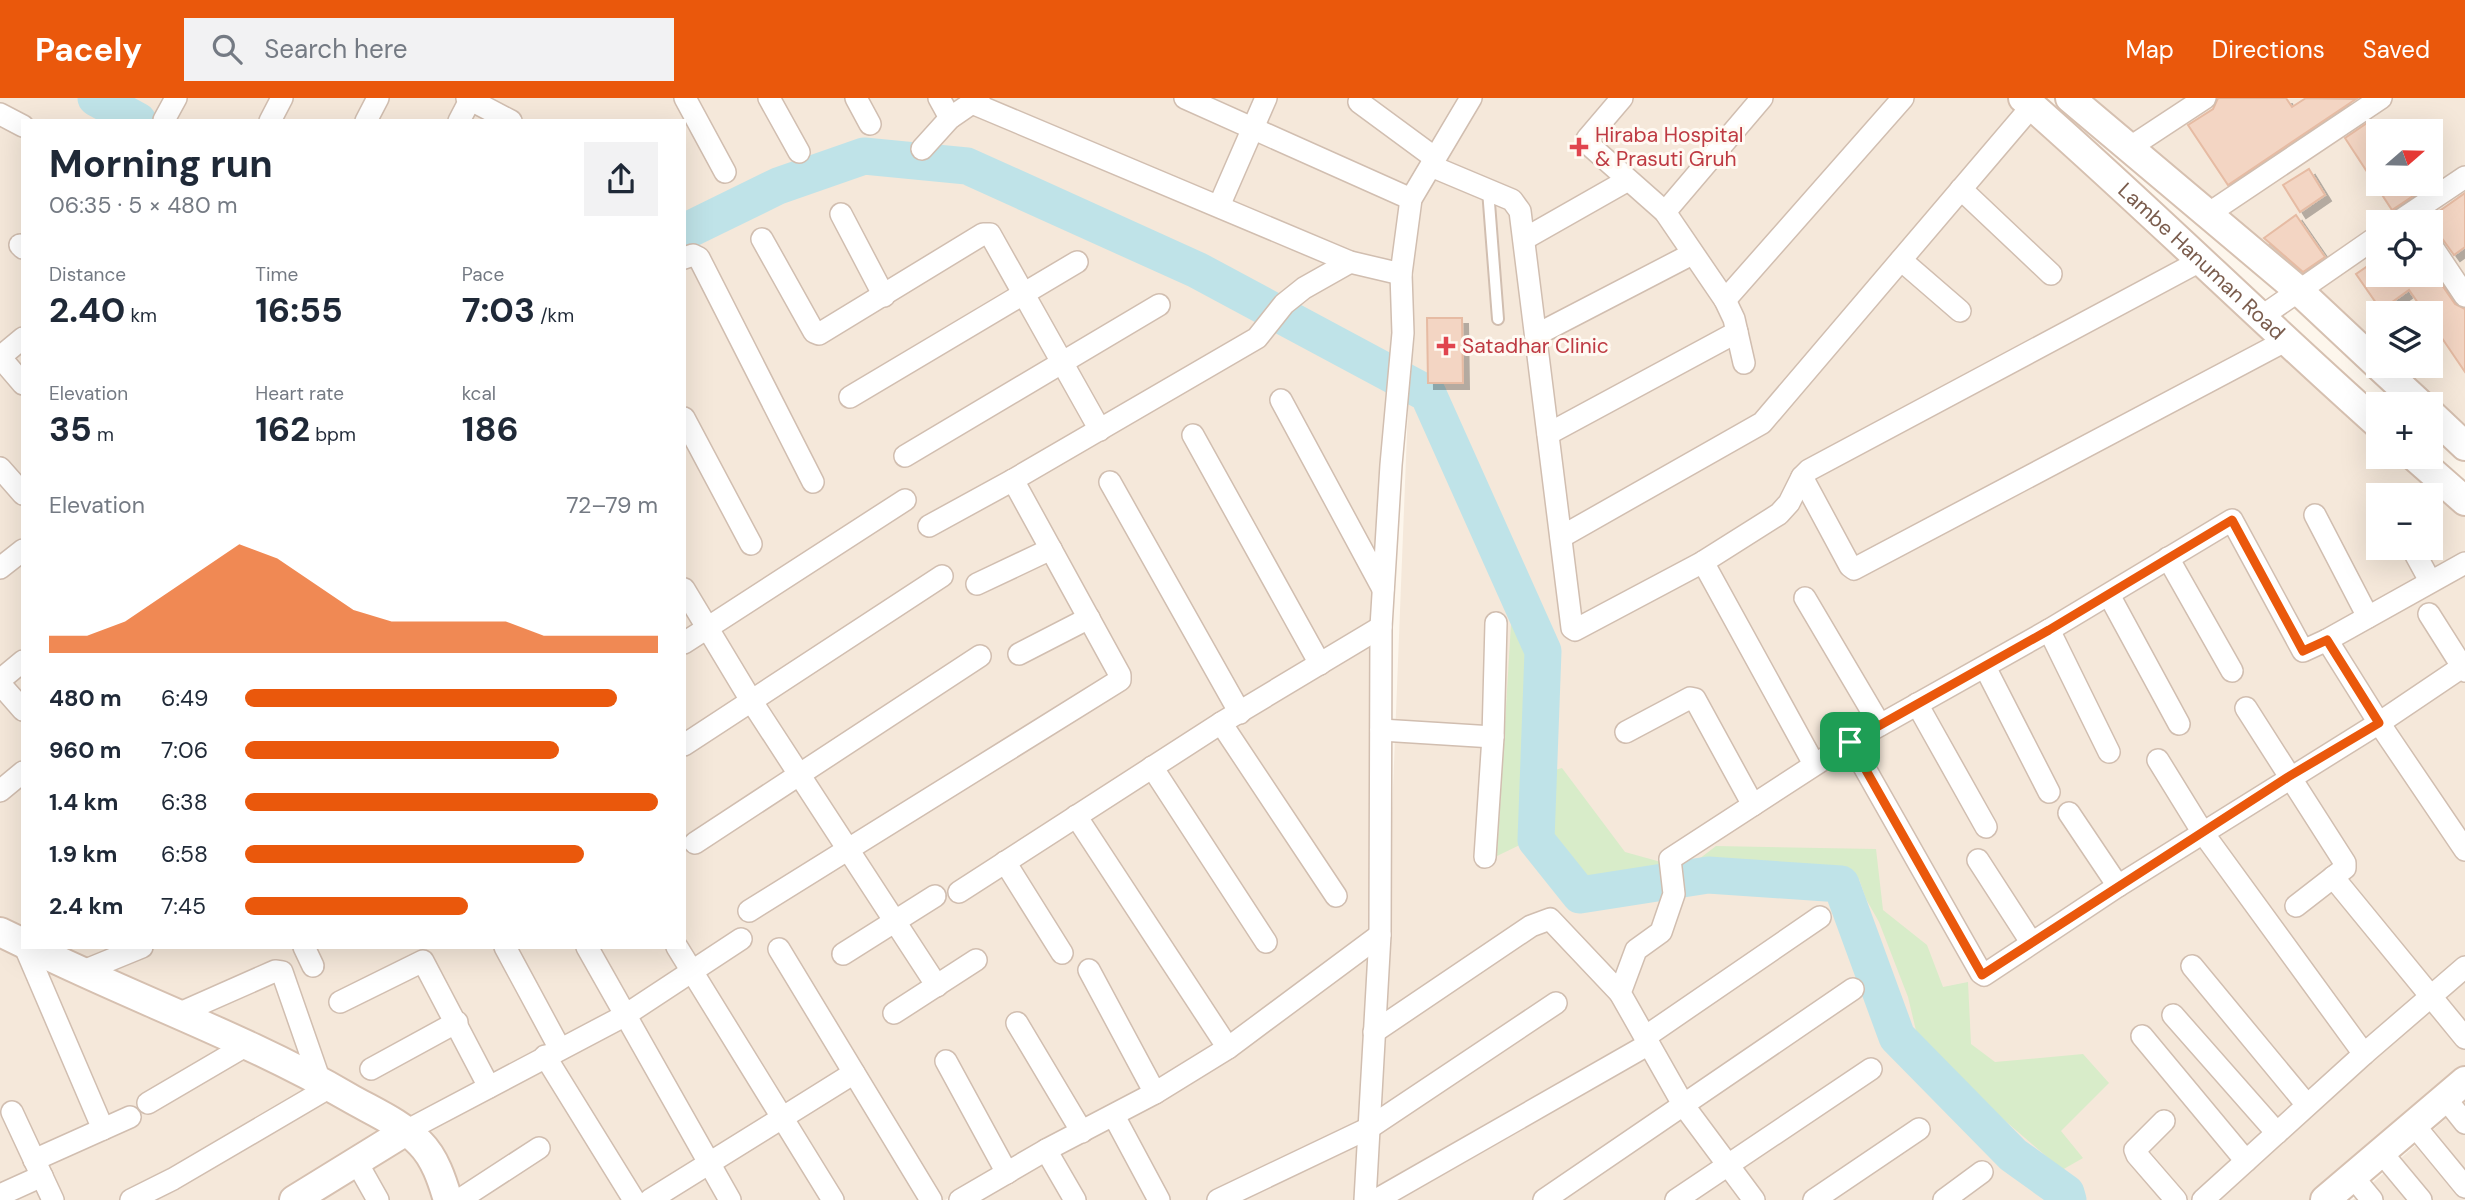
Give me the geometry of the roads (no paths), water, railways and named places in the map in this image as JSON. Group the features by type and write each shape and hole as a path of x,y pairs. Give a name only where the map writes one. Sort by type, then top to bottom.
{"street":[{"path":"165,119 176,98"},
{"path":"271,119 282,98"},
{"path":"367,119 378,98"},
{"path":"685,98 725,172"},
{"path":"769,98 799,152"},
{"path":"856,98 870,124"},
{"path":"939,98 950,118"},
{"path":"1185,98 1411,199"},
{"path":"1219,206 1266,98"},
{"path":"1365,1200 1380,935 1381,626 1403,333 1401,274 1411,199 1471,98"},
{"path":"1622,98 1587,142 1665,212 1725,300 1737,332 1744,363"},
{"path":"1665,212 1762,98"},
{"path":"1725,300 1903,98"},
{"path":"2070,98 2298,290 2366,353"},
{"path":"2129,148 2205,98"},
{"path":"2208,214 2381,98"},
{"path":"460,119 468,99 507,119"},
{"path":"922,149 950,118 975,100 1350,262 1401,274"},
{"path":"1359,102 1433,162 1515,202 1520,211 1572,628 1575,630 1703,562 1779,514 1809,471 2202,260"},
{"path":"1561,537 1762,423 1961,190 2028,102"},
{"name":"Lambe Hanuman Road","path":"2028,102 2366,413"},
{"path":"0,114 21,125"},
{"path":"2421,210 2465,177"},
{"path":"1524,239 1628,180"},
{"path":"1961,190 2051,274"},
{"path":"841,214 884,296"},
{"path":"762,239 816,334 821,334 987,233 992,236 1100,430"},
{"path":"2261,317 2366,244"},
{"path":"1536,335 1692,254"},
{"path":"686,257 693,255 699,258 813,482"},
{"path":"1901,260 1960,311"},
{"path":"850,397 1077,262"},
{"path":"929,526 1257,338 1284,304 1311,283 1350,262"},
{"path":"2443,263 2465,296"},
{"path":"905,456 1159,305"},
{"path":"1548,434 1737,332"},
{"path":"21,340 0,357 21,382"},
{"path":"1802,478 1854,569 2285,341"},
{"path":"2393,378 2407,392"},
{"path":"1281,400 1384,589"},
{"path":"686,422 751,544"},
{"path":"2443,425 2465,446"},
{"path":"1193,435 1320,664"},
{"path":"0,468 21,493"},
{"path":"2429,469 2465,501"},
{"path":"750,911 1118,682 1120,675 1013,480"},
{"path":"1110,482 1231,718 1336,896"},
{"path":"686,642 905,500"},
{"path":"2315,515 2368,617"},
{"path":"1620,993 1636,950 1661,932 1674,894 1670,859 1850,742 2049,630 2232,520 2303,651 2465,563"},
{"path":"977,584 1051,549"},
{"path":"0,568 21,552"},
{"path":"2168,558 2232,671"},
{"path":"2419,560 2430,581"},
{"path":"1703,562 1814,764"},
{"path":"686,745 942,576"},
{"path":"686,593 752,702 937,986"},
{"path":"2109,594 2179,724"},
{"path":"1805,598 1881,724"},
{"path":"1850,742 1981,974 1985,974 2288,777 2379,723 2464,667 2429,614"},
{"path":"1019,654 1088,618"},
{"path":"1485,857 1493,737 1496,623"},
{"path":"959,892 1152,767 1381,626"},
{"path":"2049,630 2109,752"},
{"path":"2327,640 2379,723 2465,849"},
{"path":"695,843 980,656"},
{"path":"21,663 0,682 21,708"},
{"path":"1985,667 2049,792"},
{"path":"1626,732 1690,698 1695,699 1753,804"},
{"path":"1917,704 1986,827"},
{"path":"2246,708 2345,863 2344,868 2296,906"},
{"path":"1381,730 1493,737"},
{"path":"2158,760 2203,833 2364,1054"},
{"path":"1152,767 1266,942"},
{"path":"2069,813 2118,886"},
{"path":"1076,816 1228,1048"},
{"path":"1978,860 2031,942"},
{"path":"1005,862 1062,953"},
{"path":"2333,877 2465,1038"},
{"path":"843,954 935,896"},
{"path":"1376,1200 1647,1040 1820,917"},
{"path":"1374,1032 1531,926 1550,919 1620,993 1684,1106 1754,1200"},
{"path":"0,932 21,943"},
{"path":"960,1200 986,1193 1007,1173 1155,1093 1228,1048 1380,935"},
{"path":"294,1200 405,1131 624,1016 741,939"},
{"path":"27,949 103,1129"},
{"path":"32,949 247,1045 325,1084 405,1131 421,1144 435,1164 447,1198 539,1148"},
{"path":"81,972 137,949"},
{"path":"305,949 313,966"},
{"path":"506,949 552,1053 634,1200"},
{"path":"588,949 730,1200"},
{"path":"678,949 833,1200"},
{"path":"779,949 931,1200"},
{"path":"340,1002 405,956 425,962 489,1087"},
{"path":"894,1013 976,960"},
{"path":"2192,967 2307,1105"},
{"path":"2203,1200 2364,1054 2465,967"},
{"path":"1089,970 1155,1093"},
{"path":"180,1013 279,971 284,974 325,1084"},
{"path":"1544,1200 1853,989"},
{"path":"1217,1200 1369,1128 1556,1003"},
{"path":"2173,1015 2277,1133"},
{"path":"371,1069 457,1022"},
{"path":"1017,1023 1082,1132"},
{"path":"2142,1036 2246,1161"},
{"path":"148,1103 247,1045"},
{"path":"946,1061 1007,1173"},
{"path":"1676,1200 1871,1069"},
{"path":"650,1200 855,1073"},
{"path":"131,1200 164,1184 325,1084"},
{"path":"2325,1200 2455,1090 2465,1123"},
{"path":"12,1112 53,1200"},
{"path":"1114,1116 1159,1200"},
{"path":"0,1195 38,1168 103,1129 130,1117"},
{"path":"2164,1121 2135,1150 2176,1200"},
{"path":"2414,1125 2465,1186"},
{"path":"1814,1200 1919,1129"},
{"path":"1046,1150 1075,1200"},
{"path":"2381,1152 2421,1200"},
{"path":"356,1161 378,1200"},
{"path":"1944,1200 1982,1172"},
{"path":"2353,1177 2372,1200"}],"lane":[{"path":"1488,190 1498,319"}],"waterway":[{"path":"96,98 134,119"},
{"path":"686,231 778,186 864,156 967,166 1197,270 1428,394 1543,651 1536,840 1580,895 1708,875 1841,884 1897,1037 2013,1155 2066,1193 2068,1200"}],"place":[{"name":"Hiraba Hospital & Prasuti Gruh","path":"1579,147"},
{"name":"Satadhar Clinic","path":"1446,346"}]}
